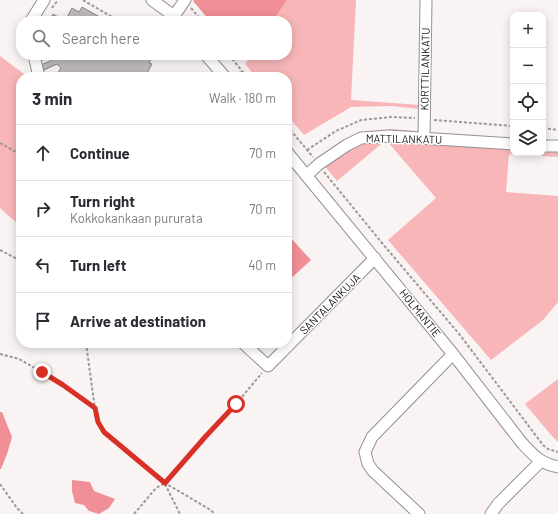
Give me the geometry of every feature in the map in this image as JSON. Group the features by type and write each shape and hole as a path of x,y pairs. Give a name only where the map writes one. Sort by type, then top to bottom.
{"street":[{"path":"34,16 44,0"},
{"path":"152,0 172,16"},
{"path":"177,16 185,0"},
{"name":"KORTTILANKATU","path":"424,138 426,0"},
{"path":"35,60 39,72"},
{"path":"210,60 221,72"},
{"name":"MATTILANKATU","path":"307,175 319,164 346,145 361,138 388,136 510,144"},
{"path":"546,146 558,146"},
{"name":"HOLMANTIE","path":"292,158 453,354 533,455 541,461 558,467"},
{"name":"SANTALANKUJA","path":"292,342 375,258"},
{"path":"248,348 268,366"},
{"name":"SANTALANKUJA","path":"268,366 286,348"},
{"path":"419,514 373,471 368,464 365,452 372,437 453,354"},
{"path":"491,514 498,504 541,461"}],"path":[{"path":"83,0 110,16"},
{"path":"233,60 242,71"},
{"path":"307,150 336,131 361,120 391,117 510,126"},
{"path":"546,128 558,130"},
{"path":"292,132 460,336 543,445 548,449 558,452"},
{"path":"0,148 1,144 16,152"},
{"path":"0,250 16,258"},
{"path":"87,348 95,408 98,422 104,432 165,483 215,514"},
{"path":"0,354 19,359 42,372 95,408"},
{"path":"134,514 156,488 165,483 268,366"},
{"path":"165,483 180,514"},
{"path":"0,484 23,514"}],"shaded area":[{"path":"287,0 356,0 351,100 420,105 421,109 391,106 351,107 304,135 292,121 292,72 252,72 245,64 248,60 292,60 292,16 276,16"},
{"path":"287,0 276,16 206,16 193,1"},
{"path":"0,56 21,72 16,72 16,222 0,208"},
{"path":"392,129 510,140 506,192 558,196 558,302 543,320 491,360 388,240 436,198 386,140 337,181 319,159 345,142 368,132"},
{"path":"546,143 558,145 558,157 542,156 546,156"},
{"path":"292,239 311,260 292,277"},
{"path":"558,379 558,442 525,404"},
{"path":"0,412 2,412 12,437 1,469 0,469"},
{"path":"72,480 90,482 94,491 115,499 109,508 99,514 89,511 84,505 75,503 72,491"}],"building":[{"path":"82,7 98,16 68,16 72,8 79,12"},
{"path":"52,60 150,60 149,63 152,64 148,72 58,72 61,68 57,64 44,70 41,65"}],"route":[{"path":"42,372 95,408 98,422 104,432 165,483 236,404"}]}
